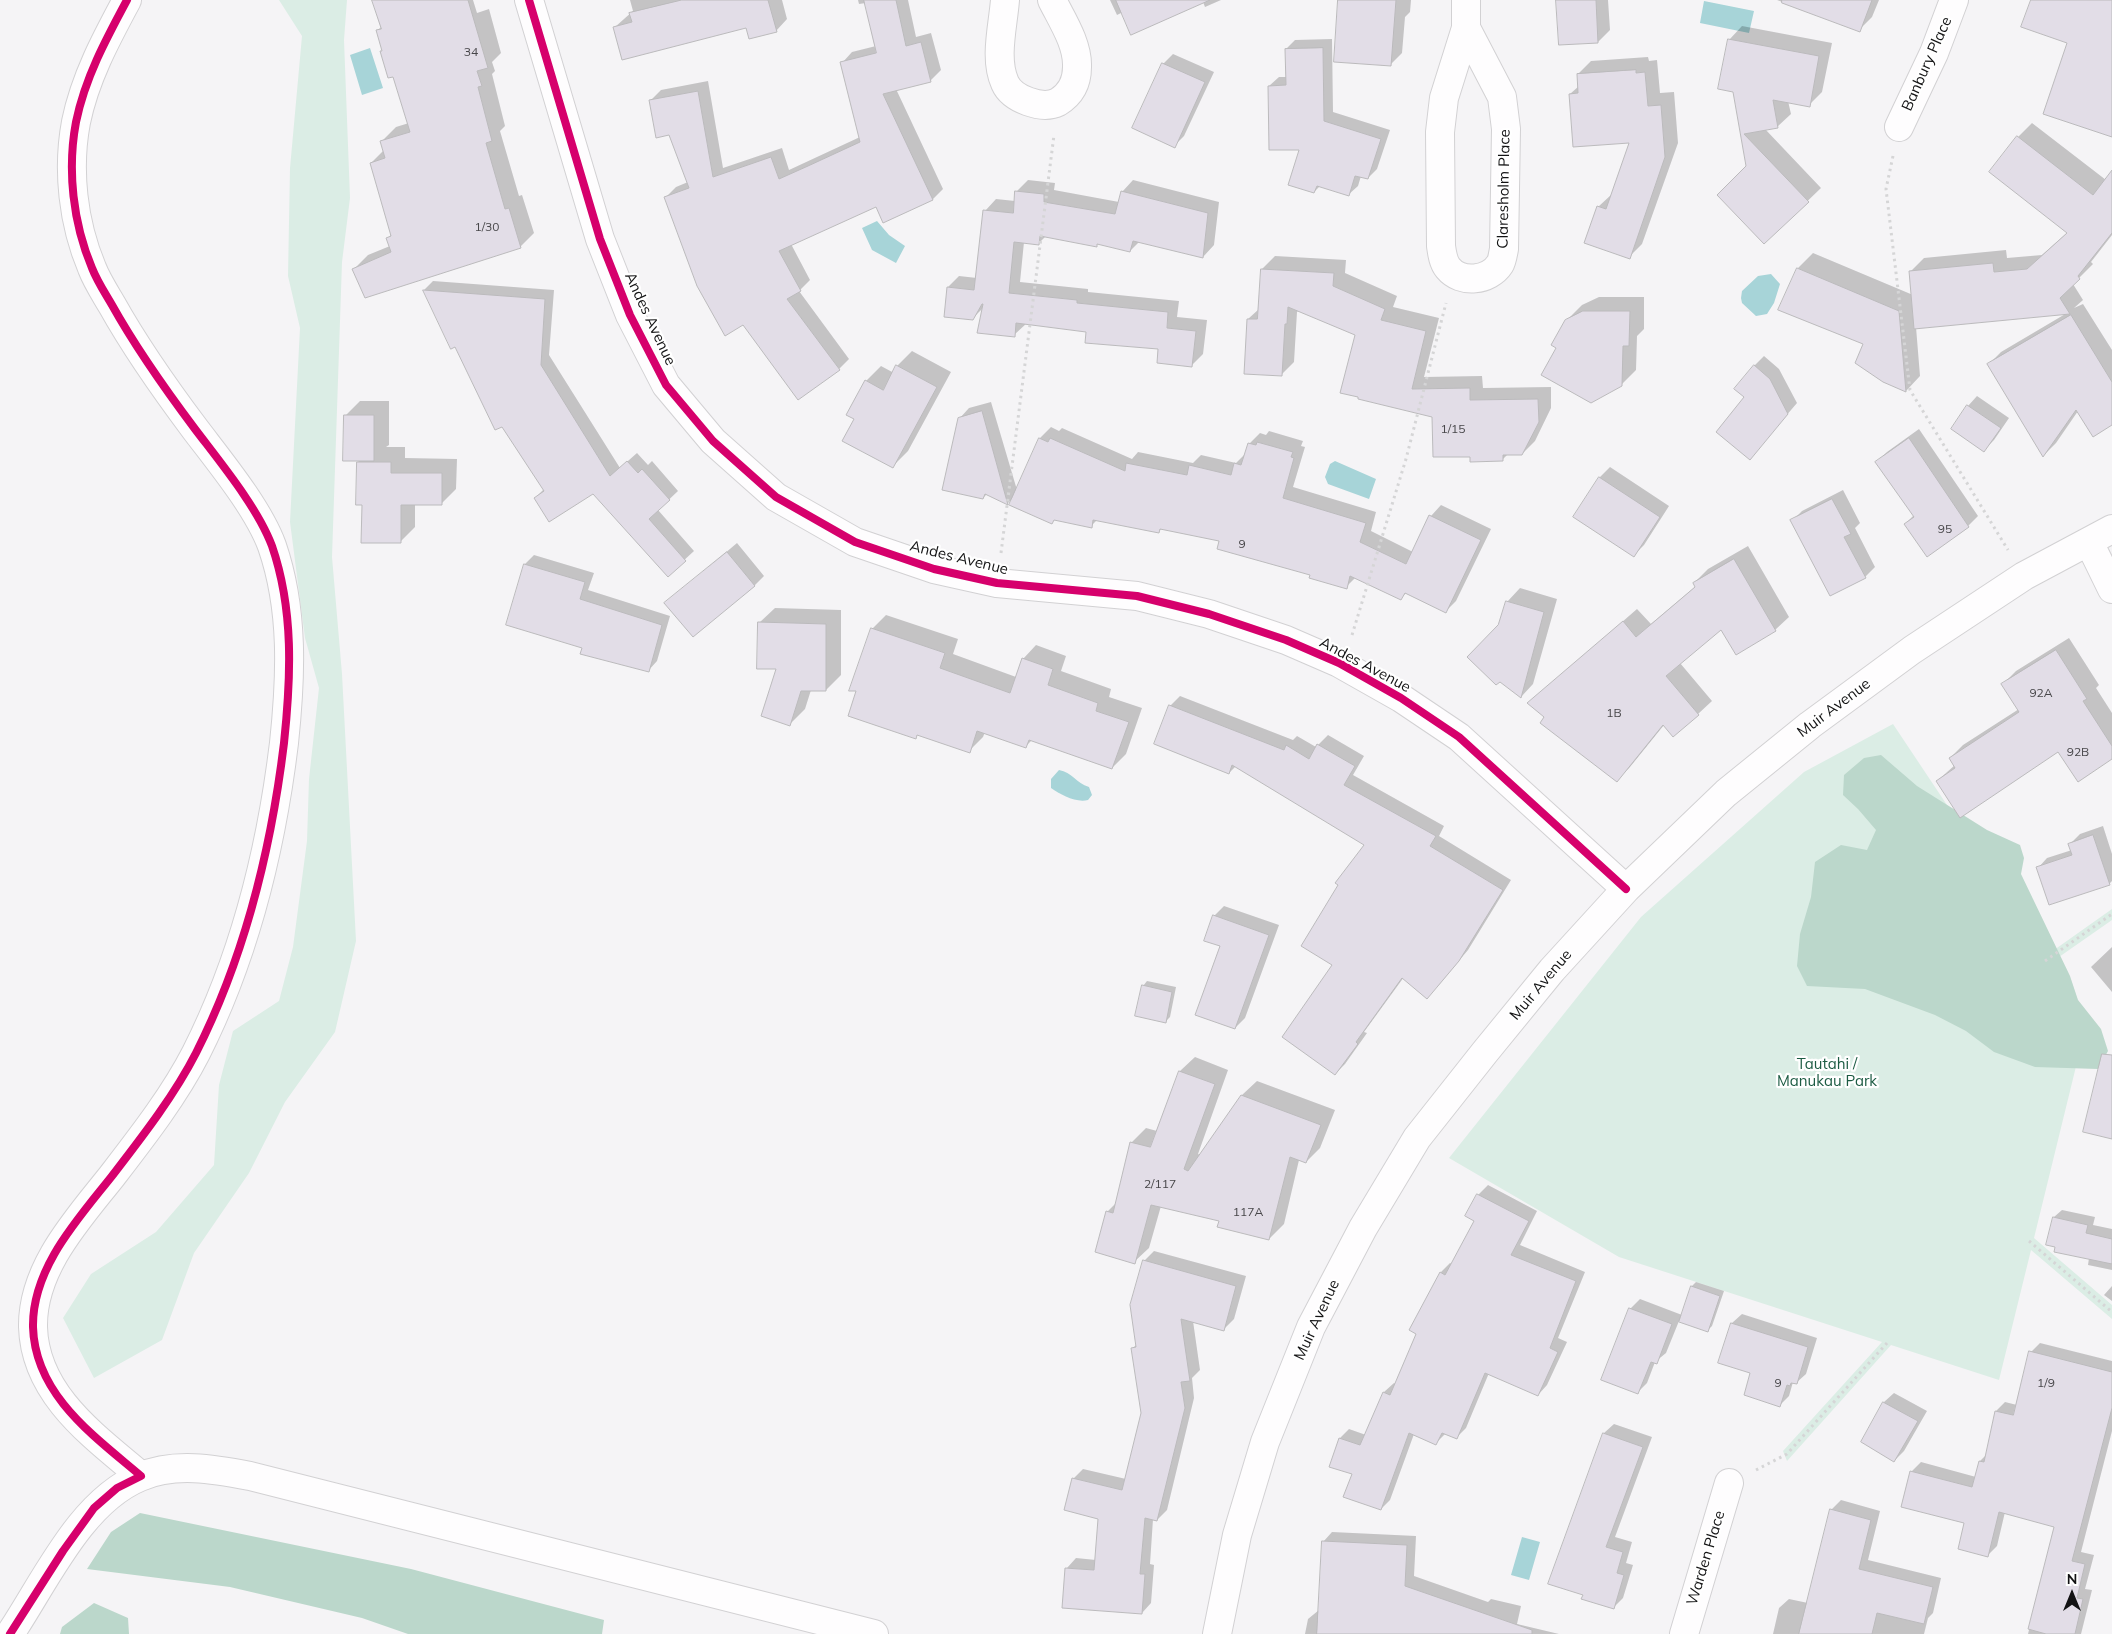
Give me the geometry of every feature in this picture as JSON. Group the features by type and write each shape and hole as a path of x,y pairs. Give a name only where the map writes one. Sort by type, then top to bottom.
{"street":[{"path":"127,0 107,37 88,83 77,120 71,159 73,196 81,234 92,269 118,317 159,381 237,485 271,543 288,615 290,662 284,743 262,870 242,944 220,1002 195,1056 164,1105 114,1173 70,1228 46,1271 36,1296 33,1323 35,1348 47,1380 55,1394 78,1422 141,1476"},
{"name":"Andes Avenue","path":"529,0 600,239 630,315 666,385 713,441 776,496 855,542 934,569 997,583 1137,596 1209,614 1286,640 1338,663 1401,698 1459,737 1626,889"},
{"path":"1005,0 1000,62 1005,84 1019,100 1036,103 1056,103 1074,85 1077,66 1075,47 1052,0"},
{"name":"Claresholm Place","path":"1466,0 1466,28 1444,98 1440,132 1441,246 1443,258 1448,268 1460,277 1474,278 1488,276 1500,264 1504,250 1506,130 1502,97 1466,28"},
{"name":"Banbury Place","path":"1899,127 1934,53 1954,0"},
{"path":"2100,535 2112,589"},
{"name":"Muir Avenue","path":"1217,1634 1237,1535 1265,1442 1311,1327 1363,1228 1416,1138 1552,970 1626,889 1726,793 1810,725 1912,650 2024,576 2100,535"},
{"path":"10,1634 31,1604 63,1551 94,1508 117,1488 141,1476 164,1470 188,1468 214,1469 250,1476 874,1634"},
{"name":"Warden Place","path":"1684,1634 1730,1483"},
{"path":"0,1623 31,1604"}],"path":[{"path":"997,583 1053,143 1056,103"},
{"path":"1899,127 1886,190 1910,390 2024,576"},
{"path":"1338,663 1356,626 1406,459 1446,310 1448,268"},
{"path":"2045,961 2112,914"},
{"path":"2028,1241 2112,1312"},
{"path":"1730,1483 1787,1454 1887,1343"}],"green space":[{"path":"279,0 347,0 344,40 350,198 342,262 332,557 342,674 356,941 335,1032 285,1102 249,1173 194,1253 162,1340 94,1378 63,1318 91,1274 156,1232 214,1165 219,1085 233,1031 279,1001 293,947 307,841 309,779 319,688 305,638 290,522 300,328 288,276 290,168 302,36"},
{"name":"Tautahi / Manukau Park","path":"1893,724 2047,955 2112,909 2112,920 2049,964 2082,1042 2034,1238 2112,1305 2112,1319 2031,1250 1999,1380 1891,1345 1787,1461 1783,1451 1882,1342 1619,1257 1449,1158 1641,917 1804,772"},
{"path":"1881,755 1917,786 1987,830 2020,845 2024,858 2021,874 2070,976 2078,1000 2101,1029 2108,1051 2098,1069 2035,1067 1994,1052 1966,1031 1935,1015 1865,989 1807,986 1797,966 1800,934 1811,897 1815,862 1841,845 1867,850 1876,830 1843,795 1844,775 1864,758"},
{"path":"140,1513 411,1569 604,1620 602,1634 408,1634 362,1618 230,1587 87,1569 111,1532"},
{"path":"94,1603 128,1618 129,1634 60,1634 62,1627"}],"water":[{"path":"1704,1 1754,11 1749,33 1700,23"},
{"path":"370,48 383,88 362,95 350,55"},
{"path":"877,221 889,235 905,246 896,263 872,250 862,228"},
{"path":"1771,274 1780,284 1774,303 1767,314 1756,316 1742,303 1742,291 1758,276"},
{"path":"1335,461 1376,479 1369,499 1328,484 1325,477 1330,464"},
{"path":"1059,770 1089,787 1092,795 1088,800 1083,801 1064,796 1051,788 1051,779"},
{"path":"1522,1537 1540,1542 1529,1580 1511,1575"}],"building":[{"path":"372,0 468,0 488,68 477,71 482,86 478,87 492,141 486,143 505,209 509,208 521,248 365,298 352,269 391,252 386,238 391,236 370,163 385,158 380,141 410,132 393,77 388,78 380,51 382,51 376,30 381,29"},
{"path":"682,0 768,0 777,32 749,39 746,28 622,60 613,27 632,22 629,13"},
{"path":"864,0 896,0 906,46 921,42 931,82 883,94 933,200 883,223 876,207 779,251 801,291 787,299 840,370 798,400 743,325 725,336 697,286 664,197 689,188 669,135 656,138 649,100 698,91 713,177 771,157 779,179 860,142 840,62 876,53"},
{"path":"1116,0 1210,0 1131,35"},
{"path":"1338,0 1396,0 1391,66 1334,62"},
{"path":"1556,0 1596,0 1598,43 1559,45"},
{"path":"1782,0 1872,0 1860,32 1782,3"},
{"path":"2031,0 2112,0 2112,137 2043,114 2067,43 2021,27"},
{"path":"1728,39 1819,56 1810,107 1773,100 1778,128 1744,134 1809,202 1764,244 1717,195 1746,166 1733,92 1718,89"},
{"path":"1323,48 1324,121 1381,139 1368,179 1355,176 1349,196 1317,186 1314,193 1288,185 1299,150 1269,150 1268,86 1286,85 1285,49"},
{"path":"1162,63 1205,82 1175,148 1132,128"},
{"path":"1636,70 1636,73 1645,72 1648,106 1661,105 1665,157 1630,259 1584,243 1597,206 1606,209 1629,143 1573,147 1569,94 1578,93 1577,74"},
{"path":"2017,136 2093,195 2112,170 2112,233 2078,276 2080,279 2060,298 2070,314 1914,329 1909,271 1993,263 1994,272 2027,269 2067,233 1989,172"},
{"path":"1015,191 1044,194 1044,202 1115,214 1121,191 1208,213 1203,258 1133,241 1130,252 1097,244 1097,247 1040,236 1039,245 1014,242 1009,293 1077,300 1077,303 1168,312 1167,328 1196,331 1192,367 1157,363 1158,349 1085,343 1086,332 1016,323 1015,337 977,333 983,304 973,320 944,317 947,287 974,290 983,210 1013,213"},
{"path":"1797,268 1899,311 1906,392 1883,382 1855,363 1863,344 1778,310"},
{"path":"1261,269 1334,273 1333,286 1385,309 1381,320 1426,331 1412,389 1470,388 1470,400 1538,399 1539,422 1522,455 1503,455 1503,461 1470,462 1470,457 1433,457 1432,417 1340,393 1355,335 1288,307 1287,324 1285,324 1282,376 1244,374 1247,319 1257,319"},
{"path":"423,290 545,299 541,365 610,476 627,461 638,473 642,469 670,500 649,519 686,561 668,577 593,494 549,522 534,498 544,491 502,427 495,430 455,347 451,349"},
{"path":"1583,311 1630,311 1629,346 1623,346 1622,386 1591,403 1541,375 1556,348 1551,345 1565,320"},
{"path":"2071,315 2112,382 2112,425 2093,437 2076,410 2043,457 1987,364"},
{"path":"896,365 937,387 893,468 842,441 854,419 846,415 865,380 883,390"},
{"path":"1754,365 1770,379 1788,414 1750,460 1716,432 1744,397 1734,389"},
{"path":"1967,405 2001,428 1984,452 1951,429"},
{"path":"982,411 1008,505 985,494 983,499 942,490 958,418"},
{"path":"344,415 374,415 374,461 343,461"},
{"path":"1039,438 1048,442 1050,438 1125,471 1126,463 1187,475 1189,465 1231,475 1234,463 1241,465 1248,443 1256,445 1257,442 1293,452 1291,457 1294,458 1283,498 1366,523 1360,542 1406,564 1429,515 1481,540 1446,613 1405,593 1401,600 1350,576 1347,589 1309,578 1310,575 1217,549 1219,541 1160,529 1159,533 1093,520 1092,528 1054,520 1052,524 1009,505"},
{"path":"1909,438 1969,527 1927,557 1904,524 1914,517 1875,462"},
{"path":"357,462 391,462 391,473 442,473 442,505 401,505 401,543 361,543 362,505 356,505"},
{"path":"1599,477 1660,517 1634,557 1573,517"},
{"path":"1832,499 1851,534 1844,537 1866,578 1830,596 1790,520"},
{"path":"727,552 755,586 693,637 664,603"},
{"path":"1734,559 1776,631 1736,655 1721,630 1666,676 1699,715 1673,737 1663,725 1617,782 1540,723 1544,717 1527,703 1623,621 1636,637 1695,587 1693,583"},
{"path":"524,564 585,582 580,599 662,625 649,672 580,654 582,648 506,625"},
{"path":"1506,601 1544,612 1521,698 1500,682 1496,685 1467,657 1498,625"},
{"path":"758,622 826,624 826,691 801,691 790,726 761,716 776,669 757,669"},
{"path":"871,628 945,653 940,668 1010,693 1022,658 1053,669 1048,685 1098,703 1096,711 1129,722 1112,769 1029,740 1026,748 977,731 970,753 917,735 916,739 848,716 856,691 849,691"},
{"path":"2056,650 2087,699 2083,701 2112,746 2112,759 2078,782 2058,752 1960,818 1936,781 1955,768 1949,758 2019,712 2001,684"},
{"path":"1169,705 1284,750 1286,745 1309,759 1317,744 1355,766 1344,785 1436,836 1430,846 1503,890 1459,961 1427,999 1402,978 1335,1075 1282,1037 1332,965 1301,946 1338,885 1335,883 1364,845 1232,765 1229,774 1154,744"},
{"path":"2093,835 2110,885 2049,905 2036,867 2072,855 2068,844"},
{"path":"1213,915 1269,935 1235,1029 1195,1015 1220,946 1204,941"},
{"path":"1142,985 1172,992 1166,1023 1135,1016"},
{"path":"2102,1054 2112,1055 2112,1139 2083,1132"},
{"path":"1179,1071 1215,1084 1184,1169 1188,1171 1241,1095 1321,1125 1306,1163 1290,1157 1269,1240 1217,1227 1219,1221 1151,1205 1135,1264 1095,1252 1106,1211 1113,1213 1130,1142 1150,1147"},
{"path":"1477,1194 1529,1221 1511,1255 1576,1281 1550,1348 1558,1352 1538,1396 1485,1373 1457,1439 1442,1433 1436,1445 1409,1433 1381,1510 1343,1497 1352,1474 1329,1467 1339,1438 1360,1445 1383,1392 1390,1395 1416,1334 1409,1330 1440,1272 1445,1275 1474,1221 1465,1216"},
{"path":"2053,1217 2088,1225 2086,1233 2112,1239 2112,1264 2054,1252 2055,1247 2046,1245"},
{"path":"1143,1260 1236,1286 1224,1331 1181,1319 1190,1381 1181,1382 1185,1408 1157,1521 1145,1518 1140,1574 1145,1574 1142,1614 1062,1608 1065,1568 1094,1570 1098,1519 1064,1510 1072,1478 1122,1490 1141,1413 1131,1348 1136,1347 1130,1305"},
{"path":"1691,1286 1720,1296 1708,1332 1679,1322"},
{"path":"1629,1308 1672,1324 1657,1364 1651,1362 1638,1394 1601,1380"},
{"path":"1731,1323 1808,1347 1797,1384 1791,1383 1790,1386 1787,1385 1780,1407 1744,1395 1750,1373 1718,1363"},
{"path":"2029,1351 2112,1372 2112,1408 2072,1561 2085,1564 2077,1598 2083,1599 2075,1634 2046,1634 2028,1629 2054,1527 1999,1512 1988,1557 1958,1549 1964,1523 1901,1507 1910,1471 1972,1487 1979,1461 1984,1462 1995,1411 2013,1415"},
{"path":"1883,1402 1918,1421 1894,1462 1861,1442"},
{"path":"1603,1433 1643,1447 1606,1547 1623,1552 1617,1573 1624,1575 1614,1609 1581,1599 1583,1595 1548,1584"},
{"path":"1830,1509 1871,1520 1859,1569 1933,1587 1924,1624 1877,1613 1872,1634 1799,1634"},
{"path":"1322,1541 1407,1545 1405,1586 1532,1630 1532,1634 1317,1634"}],"cycle path":[{"path":"10,1634 63,1551 94,1508 117,1488 141,1476 87,1429 70,1412 56,1393 44,1373 36,1351 33,1327 35,1305 40,1285 59,1246 168,1101 196,1053 229,979 254,902 272,823 284,743 288,693 289,644 284,594 279,570 266,531 248,501 173,399 131,337 96,278 80,233 72,177 73,140 76,122 91,74 127,0"},
{"path":"529,0 600,239 630,315 666,385 713,441 776,497 855,542 934,569 997,583 1137,596 1209,614 1286,640 1339,663 1401,698 1459,737 1626,889"}]}
